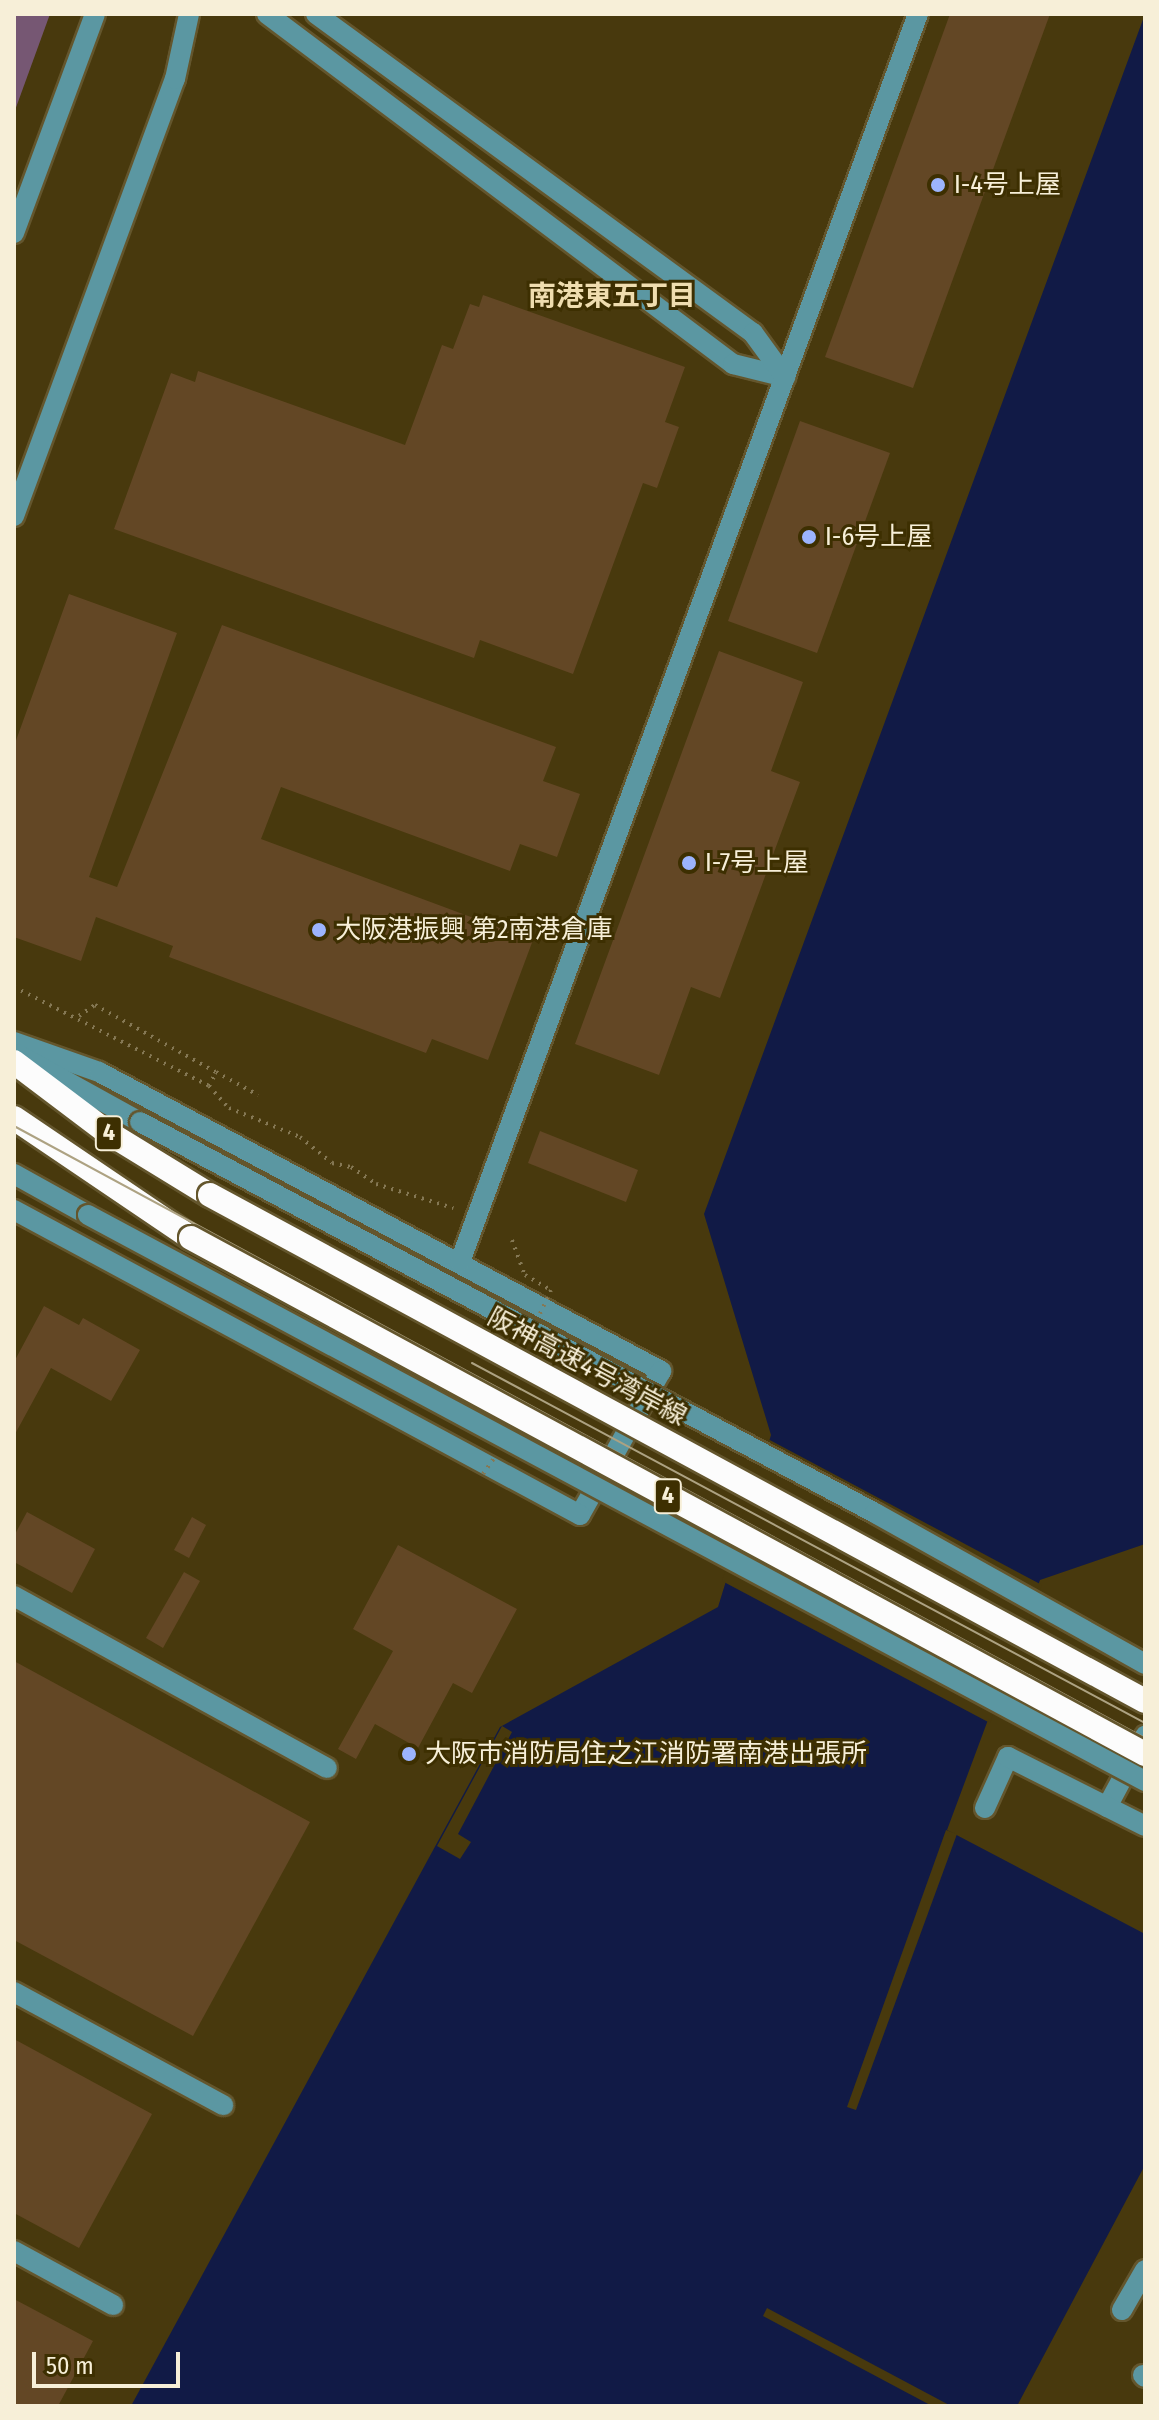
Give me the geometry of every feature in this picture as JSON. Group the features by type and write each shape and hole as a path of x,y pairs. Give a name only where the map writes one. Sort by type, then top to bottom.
{"highway":[{"name":"阪神高速4号湾岸線","path":"14,1062 107,1132 210,1195 1145,1701"},
{"path":"14,1076 113,1143 210,1195"},
{"path":"14,1118 191,1238"},
{"name":"4","path":"14,1138 191,1238 1145,1754"}],"street":[{"path":"14,233 95,14"},
{"path":"14,516 175,79 189,14"},
{"path":"267,14 733,364 785,377"},
{"path":"316,14 753,333 785,377"},
{"path":"460,1262 918,14"},
{"path":"14,1042 99,1072 661,1371 580,1515 14,1210"},
{"path":"14,1052 875,1513 1145,1664"},
{"path":"14,1174 1145,1781"},
{"path":"14,1596 327,1768"},
{"path":"1107,1807 1145,1736"},
{"path":"985,1808 1008,1757 1145,1826"},
{"path":"14,1992 223,2105"},
{"path":"14,2251 113,2305"},
{"path":"1122,2310 1145,2270"}],"path":[{"path":"14,987 79,1016 209,1086 229,1108 300,1137 332,1163 351,1167 376,1184 453,1208"},
{"path":"79,1016 95,1005 258,1095"},
{"path":"209,1086 216,1072"},
{"path":"512,1240 525,1275 551,1290 538,1319 545,1323"},
{"path":"483,1474 494,1457"}],"shaded area":[{"path":"14,14 50,14 14,113"}],"water":[{"path":"1145,14 1145,1544 1040,1580 947,1830 1145,1934 1145,2165 1017,2406 131,2406 500,1727 718,1607 771,1435 704,1214"}],"pier":[{"path":"766,1438 1042,1585 990,1723 722,1581"},
{"path":"502,1726 512,1732 458,1834 471,1842 460,1859 437,1846"},
{"path":"946,1830 957,1834 856,2110 847,2107"},
{"path":"767,2308 951,2406 932,2406 763,2316"}],"building":[{"name":"I-4号上屋","path":"950,14 1050,14 913,388 825,357"},
{"path":"483,295 685,367 665,422 679,427 657,488 643,483 573,674 480,640 474,658 114,529 171,373 195,382 198,371 405,445 442,345 453,349 470,304 479,307"},
{"name":"I-6号上屋","path":"800,421 890,453 817,653 728,621"},
{"path":"69,594 177,633 89,877 117,887 222,625 556,747 543,781 580,794 557,857 520,844 510,871 281,787 261,839 533,940 488,1060 432,1039 426,1053 169,957 173,946 96,917 81,961 14,937 14,746"},
{"name":"I-7号上屋","path":"719,651 803,682 771,771 800,782 720,998 691,987 659,1075 575,1044"},
{"path":"540,1131 638,1170 626,1202 528,1163"},
{"path":"44,1306 79,1325 83,1318 140,1350 111,1401 51,1368 14,1436 14,1362"},
{"path":"27,1512 95,1549 72,1593 14,1562 14,1536"},
{"path":"192,1517 206,1525 189,1558 174,1550"},
{"path":"398,1545 517,1609 472,1693 453,1683 418,1748 375,1724 356,1759 338,1749 393,1651 353,1629"},
{"path":"184,1572 200,1581 163,1648 146,1638"},
{"path":"14,1661 310,1822 193,2036 14,1940"},
{"path":"14,2039 152,2114 79,2248 14,2213"},
{"path":"14,2299 93,2341 58,2406 14,2406"}],"tram line":[{"path":"14,1126 1145,1738"},
{"path":"472,1363 1145,1723"}],"place":[{"name":"I-4号上屋","path":"938,185"},
{"name":"I-6号上屋","path":"809,537"},
{"name":"I-7号上屋","path":"689,863"},
{"name":"大阪港振興 第2南港倉庫","path":"319,930"},
{"name":"大阪市消防局住之江消防署南港出張所","path":"409,1754"}],"district":[{"name":"南港東五丁目","path":"612,296"}]}
